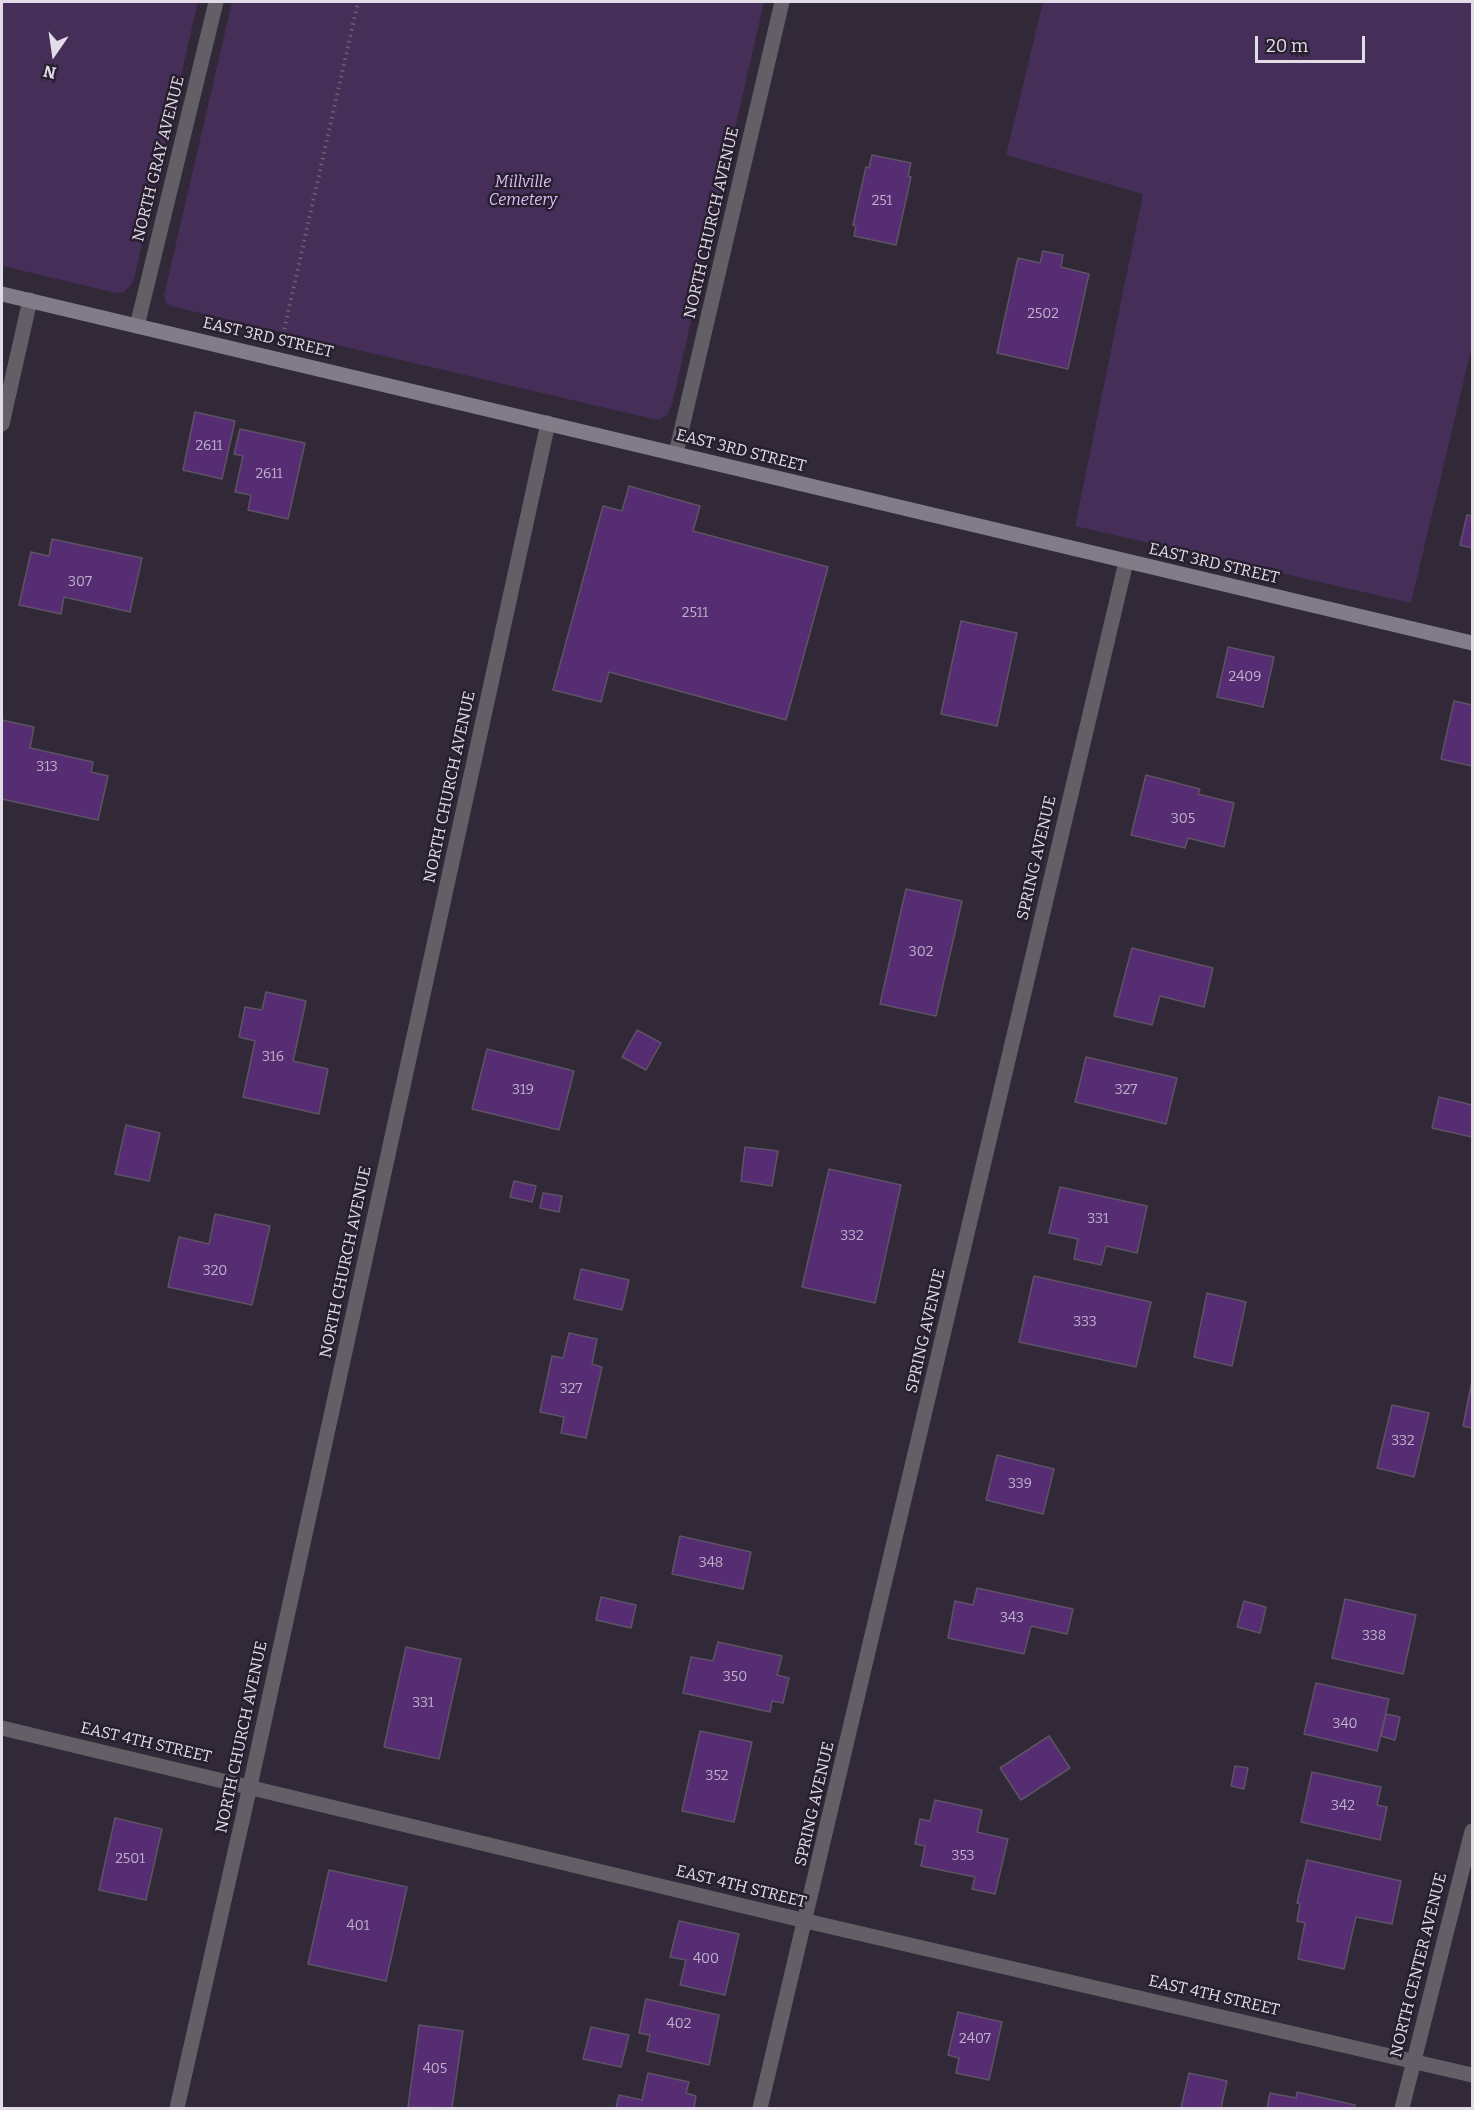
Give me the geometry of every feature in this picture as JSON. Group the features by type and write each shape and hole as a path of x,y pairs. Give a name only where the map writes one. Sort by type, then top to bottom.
{"street":[{"name":"NORTH GRAY AVENUE","path":"137,326 216,2"},
{"name":"NORTH CHURCH AVENUE","path":"676,453 782,2"},
{"name":"EAST 3RD STREET","path":"2,294 1473,643"},
{"path":"2,424 30,300"},
{"name":"NORTH CHURCH AVENUE","path":"177,2109 250,1786 548,423"},
{"name":"SPRING AVENUE","path":"760,2109 1125,561"},
{"name":"EAST 4TH STREET","path":"2,1728 806,1921 1473,2075"},
{"name":"NORTH CENTER AVENUE","path":"1402,2109 1473,1831"}],"path":[{"path":"277,359 358,2"}],"green space":[{"path":"2,2 198,2 134,279 124,292 116,293 2,266"},
{"name":"Millville Cemetery","path":"232,2 764,2 672,405 667,415 659,420 653,419 174,307 166,303 164,295"},
{"path":"1043,2 1472,2 1472,346 1411,603 1075,526 1143,194 1006,155"}],"building":[{"path":"872,155 911,163 908,176 911,177 896,245 854,236 856,226 853,225 866,167 869,168"},
{"path":"1043,251 1063,255 1061,267 1089,274 1068,369 997,353 1018,258 1040,263"},
{"path":"195,412 235,421 222,479 183,470"},
{"path":"240,429 305,443 288,519 248,510 251,495 235,492 243,456 234,454"},
{"path":"629,486 700,506 693,531 828,567 786,720 609,672 601,702 553,690 603,506 622,511"},
{"path":"1467,515 1472,516 1472,548 1460,545"},
{"path":"52,539 142,558 130,612 64,597 61,614 19,605 31,552 49,556"},
{"path":"961,621 1017,633 997,726 941,714"},
{"path":"1228,647 1274,657 1263,707 1217,697"},
{"path":"1454,701 1472,705 1472,766 1441,759"},
{"path":"2,720 34,727 30,748 93,762 91,772 108,776 98,820 2,799"},
{"path":"1146,775 1200,789 1198,794 1234,803 1224,847 1188,838 1185,848 1131,835"},
{"path":"906,889 962,901 936,1016 880,1004"},
{"path":"1132,948 1213,968 1204,1007 1160,996 1152,1025 1114,1016"},
{"path":"266,992 306,1001 293,1061 328,1069 319,1114 243,1097 255,1041 239,1037 245,1007 262,1010"},
{"path":"637,1030 661,1043 646,1070 622,1057"},
{"path":"487,1049 574,1071 559,1130 472,1109"},
{"path":"1086,1057 1177,1078 1166,1124 1075,1102"},
{"path":"1439,1097 1472,1105 1472,1137 1432,1128"},
{"path":"126,1125 160,1133 149,1181 115,1174"},
{"path":"745,1147 778,1151 772,1186 741,1181"},
{"path":"829,1169 901,1185 875,1303 802,1287"},
{"path":"514,1181 536,1186 532,1202 510,1197"},
{"path":"1060,1187 1147,1206 1137,1253 1106,1246 1101,1265 1074,1259 1078,1239 1049,1233"},
{"path":"543,1193 562,1196 559,1212 540,1208"},
{"path":"215,1214 270,1226 252,1305 168,1287 179,1237 209,1244"},
{"path":"581,1269 629,1280 622,1310 574,1299"},
{"path":"1034,1276 1151,1302 1136,1367 1019,1342"},
{"path":"1207,1293 1246,1302 1232,1366 1194,1357"},
{"path":"569,1333 597,1339 592,1364 602,1367 586,1438 561,1433 564,1417 540,1412 552,1356 563,1358"},
{"path":"1472,1381 1472,1428 1463,1426"},
{"path":"1392,1405 1429,1413 1414,1477 1377,1468"},
{"path":"997,1455 1054,1469 1043,1514 986,1500"},
{"path":"680,1536 751,1552 743,1589 672,1574"},
{"path":"977,1588 1073,1609 1067,1634 1031,1626 1024,1654 948,1638 955,1601 973,1605"},
{"path":"601,1597 636,1605 631,1628 596,1620"},
{"path":"1345,1599 1416,1615 1403,1674 1332,1658"},
{"path":"1244,1601 1266,1607 1260,1633 1237,1627"},
{"path":"718,1642 782,1656 777,1675 789,1678 783,1703 772,1701 770,1712 683,1693 691,1657 713,1661"},
{"path":"406,1647 461,1659 439,1759 384,1747"},
{"path":"1316,1683 1389,1699 1377,1751 1304,1734"},
{"path":"1386,1714 1400,1717 1395,1740 1381,1736"},
{"path":"700,1731 752,1742 734,1822 682,1811"},
{"path":"1049,1736 1070,1768 1021,1800 1000,1768"},
{"path":"1235,1766 1248,1768 1244,1789 1231,1786"},
{"path":"1312,1772 1381,1787 1377,1805 1387,1807 1380,1840 1301,1822"},
{"path":"935,1800 982,1810 977,1832 1008,1839 995,1894 972,1889 975,1877 921,1866 925,1846 915,1844 920,1819 930,1821"},
{"path":"115,1818 162,1829 146,1900 99,1890"},
{"path":"1307,1860 1401,1881 1392,1924 1356,1917 1344,1969 1298,1959 1305,1923 1297,1921 1300,1904 1297,1903"},
{"path":"329,1870 407,1887 386,1981 308,1964"},
{"path":"679,1921 739,1934 725,1995 680,1985 686,1960 670,1957"},
{"path":"646,1999 719,2015 709,2065 647,2051 650,2035 639,2033"},
{"path":"958,2012 1002,2022 989,2080 956,2073 959,2058 948,2055"},
{"path":"419,2025 463,2031 452,2108 408,2107"},
{"path":"591,2027 629,2035 621,2067 583,2059"},
{"path":"648,2073 689,2082 686,2093 696,2096 694,2108 616,2108 619,2095 642,2100"},
{"path":"1189,2073 1227,2081 1221,2108 1181,2108"},
{"path":"1297,2092 1355,2105 1354,2108 1267,2108 1270,2093 1296,2098"}]}
